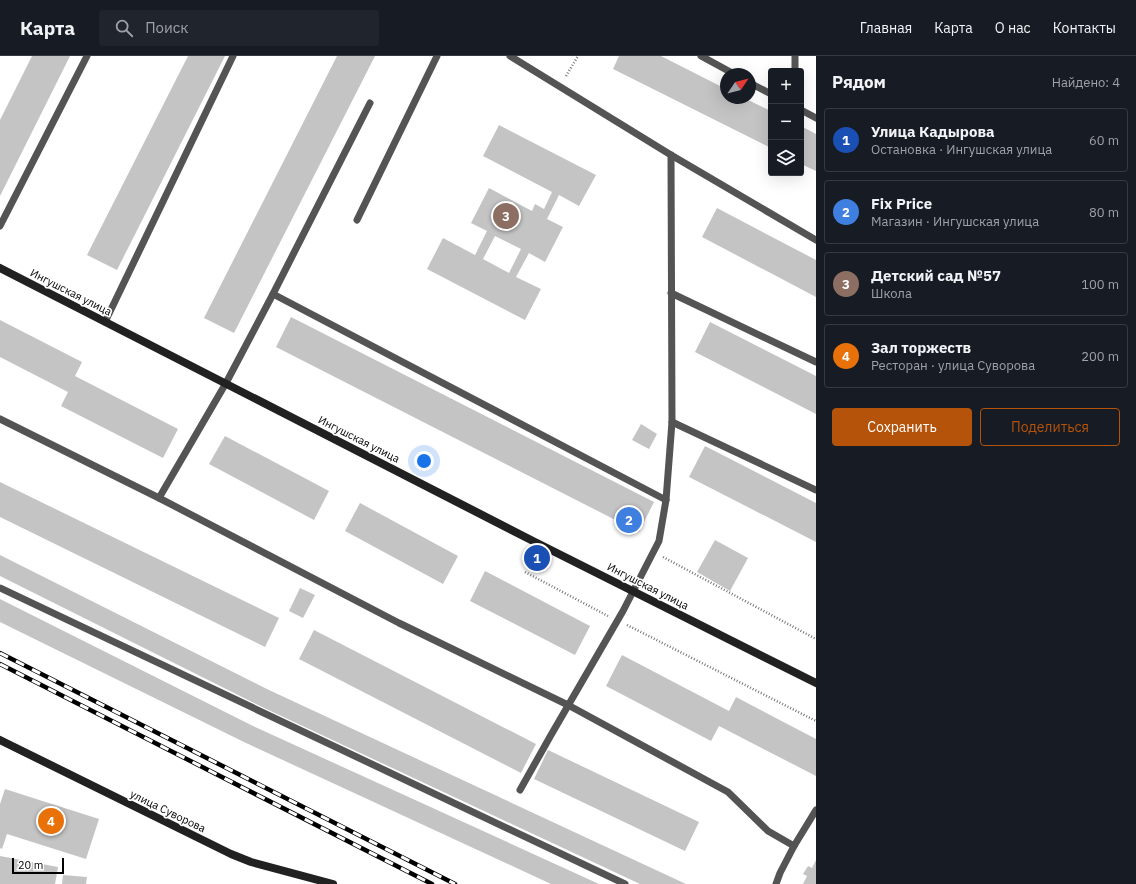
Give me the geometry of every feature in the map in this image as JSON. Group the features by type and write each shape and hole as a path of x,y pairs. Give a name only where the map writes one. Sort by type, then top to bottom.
{"street":[{"name":"Ингушская улица","path":"0,268 816,683"},
{"name":"улица Суворова","path":"0,740 231,854 251,862 333,884"}],"lane":[{"path":"0,226 86,56"},
{"path":"105,322 233,56"},
{"path":"357,220 437,56"},
{"path":"510,56 671,155 816,240"},
{"path":"701,56 723,68"},
{"path":"795,56 795,68"},
{"path":"756,86 768,92"},
{"path":"159,498 226,383 370,103"},
{"path":"804,112 816,118"},
{"path":"520,790 618,621 659,541 666,500 672,422 671,155"},
{"path":"671,293 816,362"},
{"path":"273,294 666,500"},
{"path":"0,419 159,498 392,619 568,705 728,792 768,831 794,846"},
{"path":"672,422 816,490"},
{"path":"0,588 625,884"},
{"path":"776,884 780,872 794,846 816,810"}],"path":[{"path":"560,86 578,56"},
{"path":"654,552 816,639"},
{"path":"525,572 618,621 816,721"}],"building":[{"path":"32,56 70,56 0,196 0,120"},
{"path":"188,56 225,56 117,270 87,255"},
{"path":"337,56 375,56 234,333 204,318"},
{"path":"619,56 661,56 720,86 720,104 756,104 768,110 768,146 613,69"},
{"path":"499,125 596,175 579,206 559,195 547,219 563,227 545,262 529,253 516,277 541,289 525,320 427,269 443,238 475,255 487,231 471,223 489,188 532,211 535,204 544,209 552,192 483,156","holes":["495,236 521,249 509,273 483,259"]},
{"path":"804,128 816,134 816,171 804,165"},
{"path":"717,208 816,260 816,297 702,237"},
{"path":"291,317 654,502 639,532 276,347"},
{"path":"0,320 82,362 75,376 178,429 163,458 61,406 68,392 0,357"},
{"path":"710,322 816,376 816,414 695,352"},
{"path":"641,424 657,434 649,449 632,440"},
{"path":"225,436 329,491 314,520 209,464"},
{"path":"705,446 816,503 816,542 689,477"},
{"path":"0,482 279,618 265,647 0,517"},
{"path":"360,503 458,556 443,584 345,531"},
{"path":"715,540 748,558 730,591 697,572"},
{"path":"0,555 269,690 686,884 640,884 262,707 0,576"},
{"path":"485,571 590,626 575,655 470,601"},
{"path":"300,588 315,595 303,618 289,611"},
{"path":"0,599 253,726 599,884 551,884 246,743 0,622"},
{"path":"314,630 536,744 521,773 299,659"},
{"path":"622,655 729,711 736,697 816,739 816,776 719,726 711,741 606,686"},
{"path":"548,750 699,822 685,851 534,779"},
{"path":"5,789 99,819 86,859 7,834 2,849 0,848 0,804"},
{"path":"0,856 58,867 55,884 0,884"},
{"path":"816,860 816,884 803,884 807,876 803,874 808,866 812,868"},
{"path":"63,875 87,877 86,884 62,884"}],"railway":[{"path":"0,653 455,884"},
{"path":"0,664 432,884"}],"place":[{"name":"Детский сад №57","path":"506,216"},
{"name":"Fix Price","path":"629,520"},
{"name":"Улица Кадырова","path":"537,558"},
{"name":"Зал торжеств","path":"51,821"}]}
